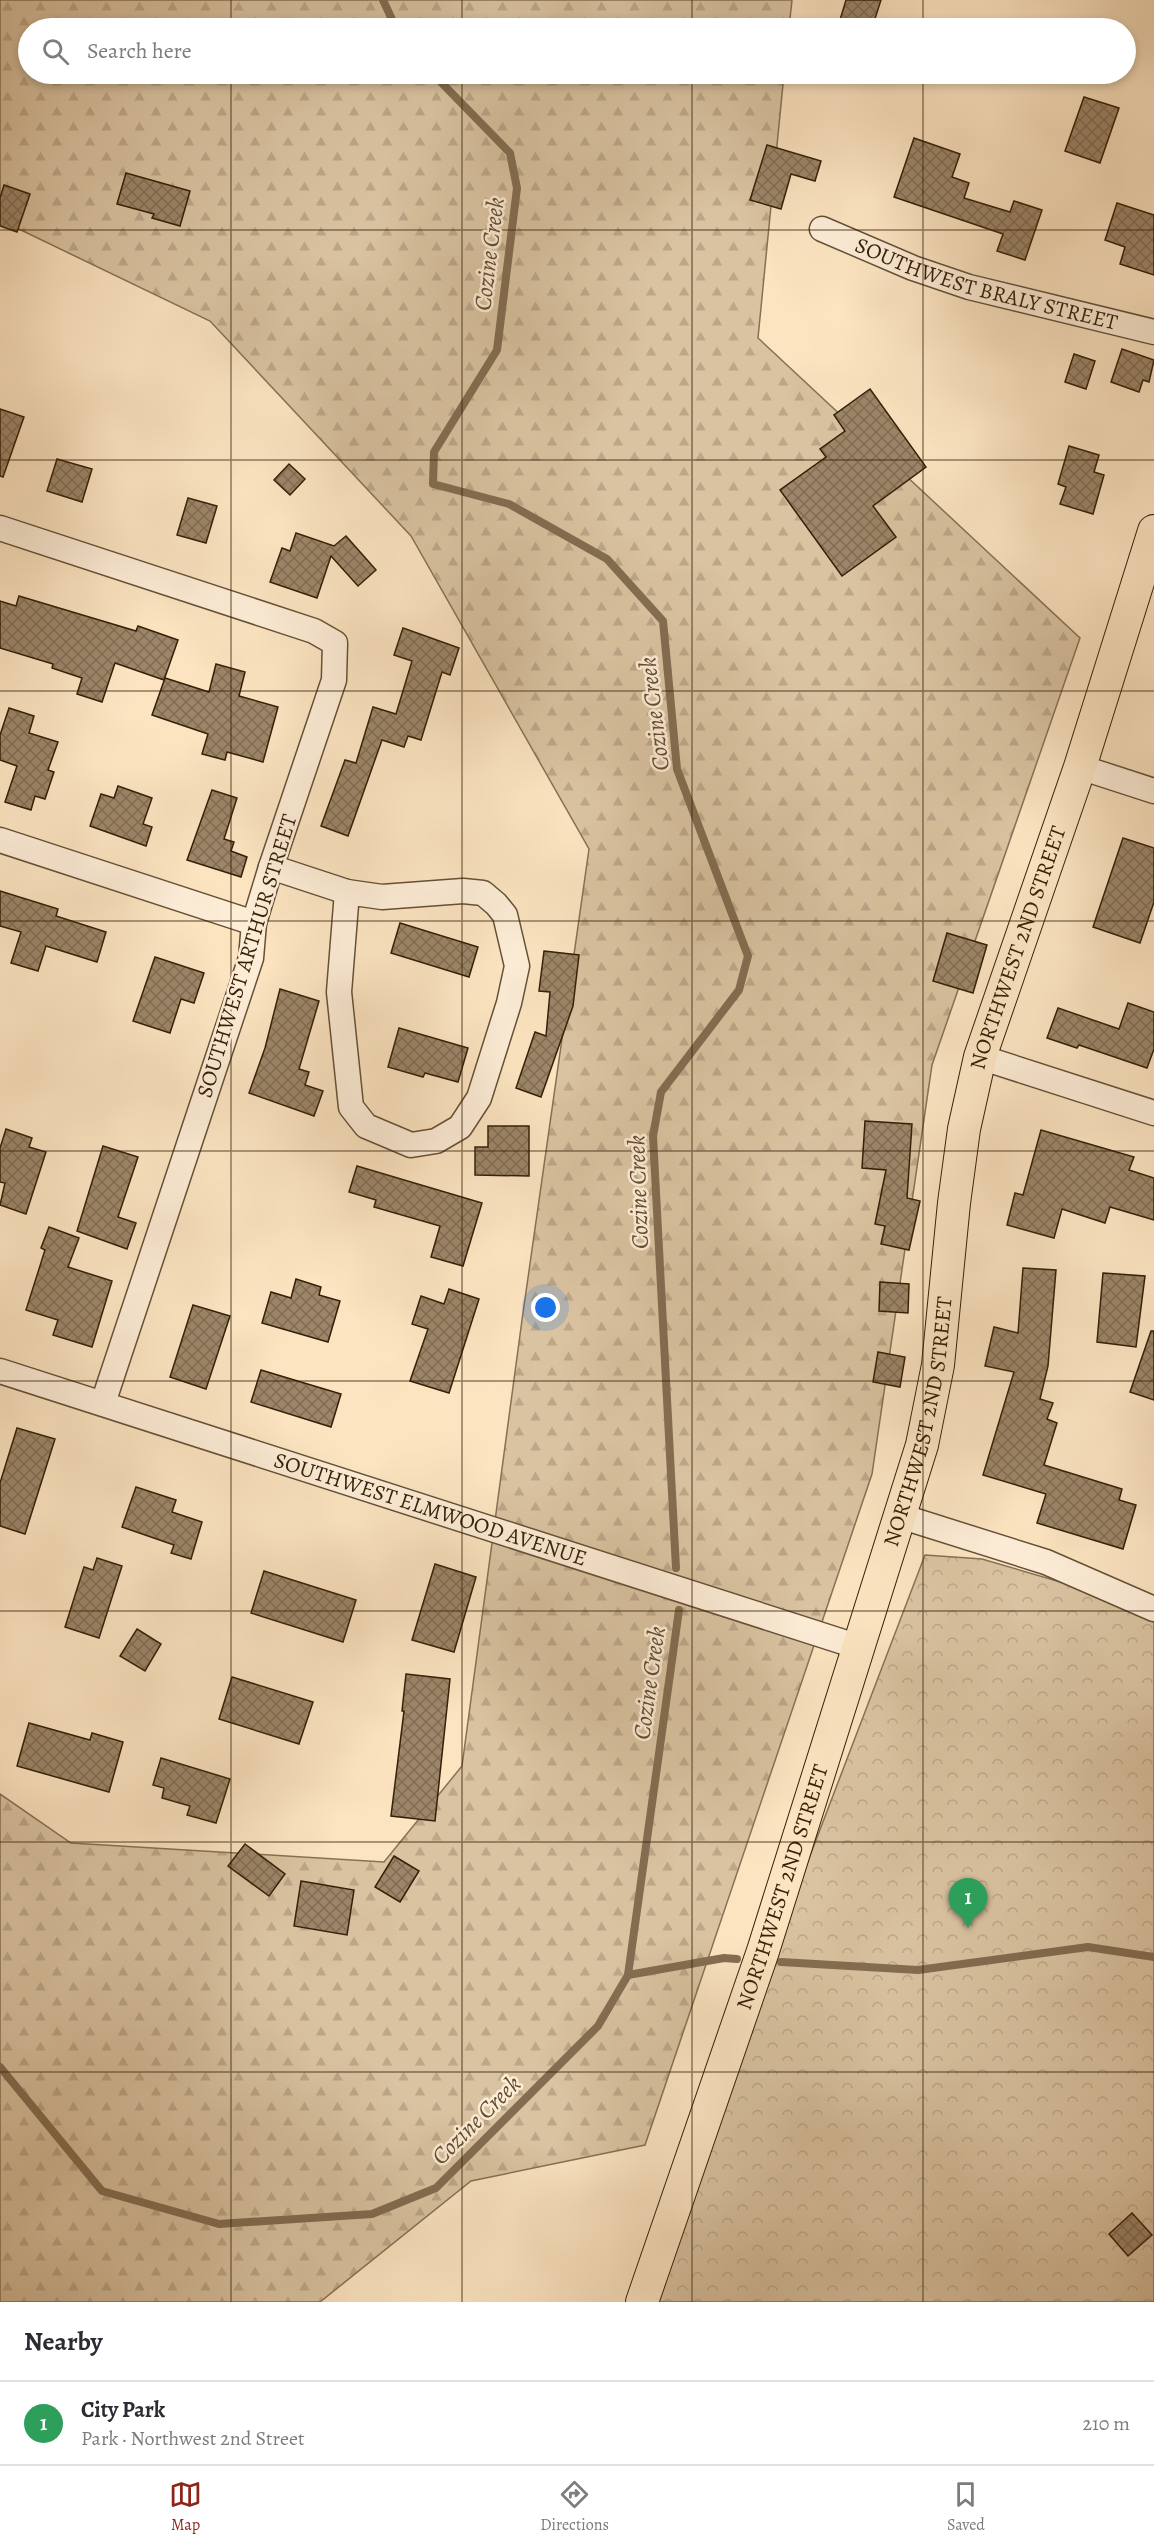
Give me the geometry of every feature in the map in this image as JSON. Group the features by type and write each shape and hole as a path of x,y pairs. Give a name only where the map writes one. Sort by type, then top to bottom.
{"main road":[{"name":"NORTHWEST 2ND STREET","path":"642,2302 762,1951 922,1445 938,1365 962,1140 980,1057 1080,766 1154,531"}],"street":[{"name":"SOUTHWEST BRALY STREET","path":"822,229 913,268 969,287 1154,332"},
{"name":"SOUTHWEST ARTHUR STREET","path":"0,528 314,632 335,643 334,680 254,923 251,958 103,1403"},
{"path":"1080,766 1154,791"},
{"path":"0,840 254,923"},
{"path":"271,867 347,892 382,897 463,891 483,893 496,903 505,915 517,966 509,1003 479,1098 460,1127 436,1141 411,1144 366,1126 351,1107 339,992 347,892"},
{"path":"980,1057 1154,1113"},
{"name":"SOUTHWEST ELMWOOD AVENUE","path":"0,1371 859,1647"},
{"path":"900,1516 1046,1562 1154,1609"}],"green space":[{"path":"0,0 792,0 790,18 18,18 18,84 783,84 758,338 1080,638 932,1065 872,1474 645,2145 471,2181 320,2302 0,2302 0,1794 71,1843 384,1862 462,1766 589,849 411,536 210,321 0,220"},
{"path":"925,1555 982,1559 1074,1586 1154,1622 1154,2302 643,2302 665,2235"}],"building":[{"path":"846,0 881,0 875,18 841,18"},
{"path":"1084,97 1119,108 1100,163 1065,151"},
{"path":"914,138 960,154 952,177 969,183 964,198 1010,212 1014,201 1042,210 1025,260 997,251 1003,234 894,197"},
{"path":"767,145 821,161 815,181 791,174 781,209 750,200"},
{"path":"126,173 190,191 180,226 152,218 154,214 117,204"},
{"path":"4,185 30,194 17,232 0,226 0,198"},
{"path":"1117,203 1154,215 1154,275 1120,264 1125,247 1105,240"},
{"path":"1122,349 1154,360 1149,382 1143,380 1139,392 1111,382"},
{"path":"1074,354 1095,361 1086,389 1065,382"},
{"path":"870,389 926,467 873,506 896,537 842,576 780,490 826,457 820,449 845,431 834,415"},
{"path":"0,409 24,417 3,477 0,476"},
{"path":"1069,446 1099,455 1094,472 1104,475 1093,514 1060,504 1066,487 1058,484"},
{"path":"57,459 92,469 82,502 47,491"},
{"path":"289,464 305,479 290,495 274,480"},
{"path":"188,498 217,506 206,543 177,535"},
{"path":"296,533 334,546 346,536 376,570 358,586 331,556 317,598 270,582 282,548 290,551"},
{"path":"19,596 136,631 138,626 178,640 164,680 115,663 102,702 77,694 82,678 52,668 53,664 0,648 0,601 16,606"},
{"path":"403,628 459,648 450,675 442,672 421,740 408,736 404,747 382,740 348,836 321,826 345,760 356,763 373,707 396,714 412,661 394,655"},
{"path":"216,664 245,672 239,696 278,707 263,762 227,752 225,760 202,754 208,734 152,715 165,678 209,692"},
{"path":"9,708 34,716 29,733 58,742 48,770 54,772 45,799 35,796 31,810 5,802 17,766 0,760 0,735"},
{"path":"118,786 152,798 143,824 152,827 146,846 90,826 101,794 114,798"},
{"path":"212,790 237,798 224,839 234,842 231,851 247,857 241,877 187,860"},
{"path":"1123,838 1154,848 1154,902 1140,943 1093,927"},
{"path":"0,891 58,909 56,916 106,932 97,962 46,946 38,971 11,963 21,932 0,926"},
{"path":"400,923 478,947 469,977 391,953"},
{"path":"947,933 987,945 973,993 933,981"},
{"path":"544,951 579,955 573,1006 541,1097 516,1088 535,1032 546,1036 550,992 539,991"},
{"path":"155,957 204,973 194,1003 181,999 170,1033 133,1021"},
{"path":"280,989 319,1001 299,1069 309,1072 305,1085 323,1091 314,1116 249,1093 265,1048"},
{"path":"1128,1003 1154,1012 1154,1049 1147,1068 1079,1045 1077,1048 1047,1038 1058,1008 1119,1029"},
{"path":"399,1028 468,1048 458,1082 425,1073 423,1077 388,1067"},
{"path":"865,1121 912,1124 907,1198 920,1201 909,1250 881,1244 885,1226 875,1224 886,1170 862,1168"},
{"path":"488,1126 529,1126 529,1176 475,1175 475,1147 488,1147"},
{"path":"6,1129 32,1138 29,1147 46,1152 26,1214 0,1205 5,1183 0,1182 0,1148"},
{"path":"1041,1130 1134,1157 1129,1170 1154,1178 1154,1220 1110,1207 1105,1223 1062,1209 1054,1238 1007,1225 1015,1193 1023,1195"},
{"path":"103,1146 138,1157 118,1217 136,1223 127,1249 77,1231"},
{"path":"357,1166 482,1203 463,1266 431,1257 440,1226 374,1207 376,1200 349,1192"},
{"path":"49,1227 79,1238 68,1267 112,1281 92,1347 53,1335 58,1320 26,1310 45,1250 41,1248"},
{"path":"1023,1268 1056,1270 1048,1366 1040,1399 1053,1403 1047,1419 1057,1423 1044,1465 1122,1489 1119,1500 1136,1505 1123,1549 1037,1523 1046,1494 983,1475 1014,1372 985,1366 994,1327 1018,1333"},
{"path":"1103,1273 1145,1276 1136,1347 1097,1342"},
{"path":"296,1279 321,1287 319,1295 340,1301 328,1342 262,1323 271,1292 291,1298"},
{"path":"880,1282 909,1284 908,1313 879,1311"},
{"path":"449,1289 479,1299 449,1393 410,1381 428,1329 412,1324 421,1296 444,1304"},
{"path":"193,1305 230,1316 206,1389 170,1377"},
{"path":"1151,1331 1154,1331 1154,1400 1130,1392"},
{"path":"878,1352 905,1357 900,1387 873,1382"},
{"path":"261,1370 341,1394 331,1427 251,1402"},
{"path":"17,1428 55,1439 25,1534 0,1526 0,1483"},
{"path":"136,1487 176,1500 172,1512 202,1522 191,1559 171,1553 174,1545 122,1527"},
{"path":"97,1558 122,1566 99,1638 65,1627 84,1567 93,1570"},
{"path":"435,1564 476,1577 454,1652 412,1640"},
{"path":"264,1571 356,1600 343,1642 251,1613"},
{"path":"137,1629 161,1644 145,1671 120,1656"},
{"path":"406,1674 450,1679 435,1821 391,1816 404,1711 402,1711"},
{"path":"232,1677 313,1702 299,1744 219,1719"},
{"path":"29,1723 90,1740 92,1733 123,1742 109,1792 17,1766"},
{"path":"161,1758 230,1779 216,1823 187,1815 190,1806 162,1798 164,1788 153,1785"},
{"path":"245,1844 285,1874 269,1896 228,1866"},
{"path":"394,1856 419,1871 400,1902 375,1887"},
{"path":"301,1881 354,1890 347,1935 294,1926"},
{"path":"1132,2213 1152,2235 1128,2256 1109,2234"}],"waterway":[{"name":"Cozine Creek","path":"383,0 391,18"},
{"name":"Cozine Creek","path":"443,84 510,153 517,188 497,350 434,452 433,484 509,504 607,559 663,621 677,769 748,956 739,990 661,1092 653,1136 676,1568"},
{"name":"Cozine Creek","path":"0,2067 102,2191 219,2224 372,2214 436,2188 598,2026 628,1975 679,1610"},
{"path":"781,1962 918,1970 1088,1947 1154,1957"},
{"path":"628,1975 724,1958 737,1959"}],"place":[{"name":"City Park","path":"968,1928"}]}
